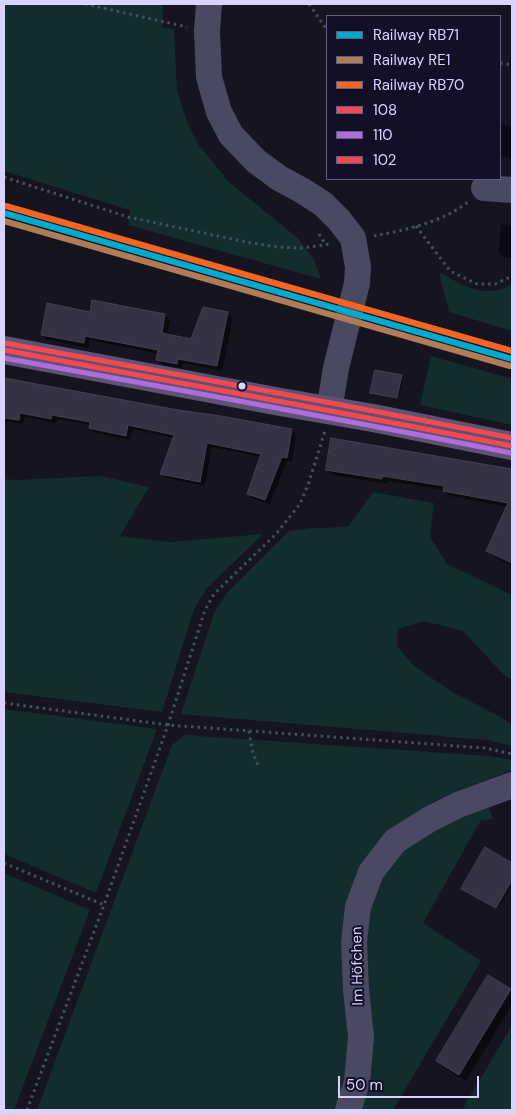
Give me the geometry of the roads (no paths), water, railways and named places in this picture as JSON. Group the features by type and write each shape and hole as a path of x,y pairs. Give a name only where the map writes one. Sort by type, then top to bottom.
{"main road":[{"path":"4,350 512,446"}],"street":[{"path":"209,4 207,31 209,77 219,112 231,135 256,161 279,178 303,190 323,204 353,238 358,267 357,283 336,368 329,410"},
{"path":"484,188 512,190"},
{"name":"Im Höfchen","path":"348,1110 357,1082 361,1037 354,942 358,907 371,872 396,841 430,819 458,805 512,785"}],"rail line":[{"name":"RB70","path":"6,206 512,351"},
{"name":"RB71","path":"4,213 512,359"},
{"name":"RE1","path":"4,221 510,366"}]}
